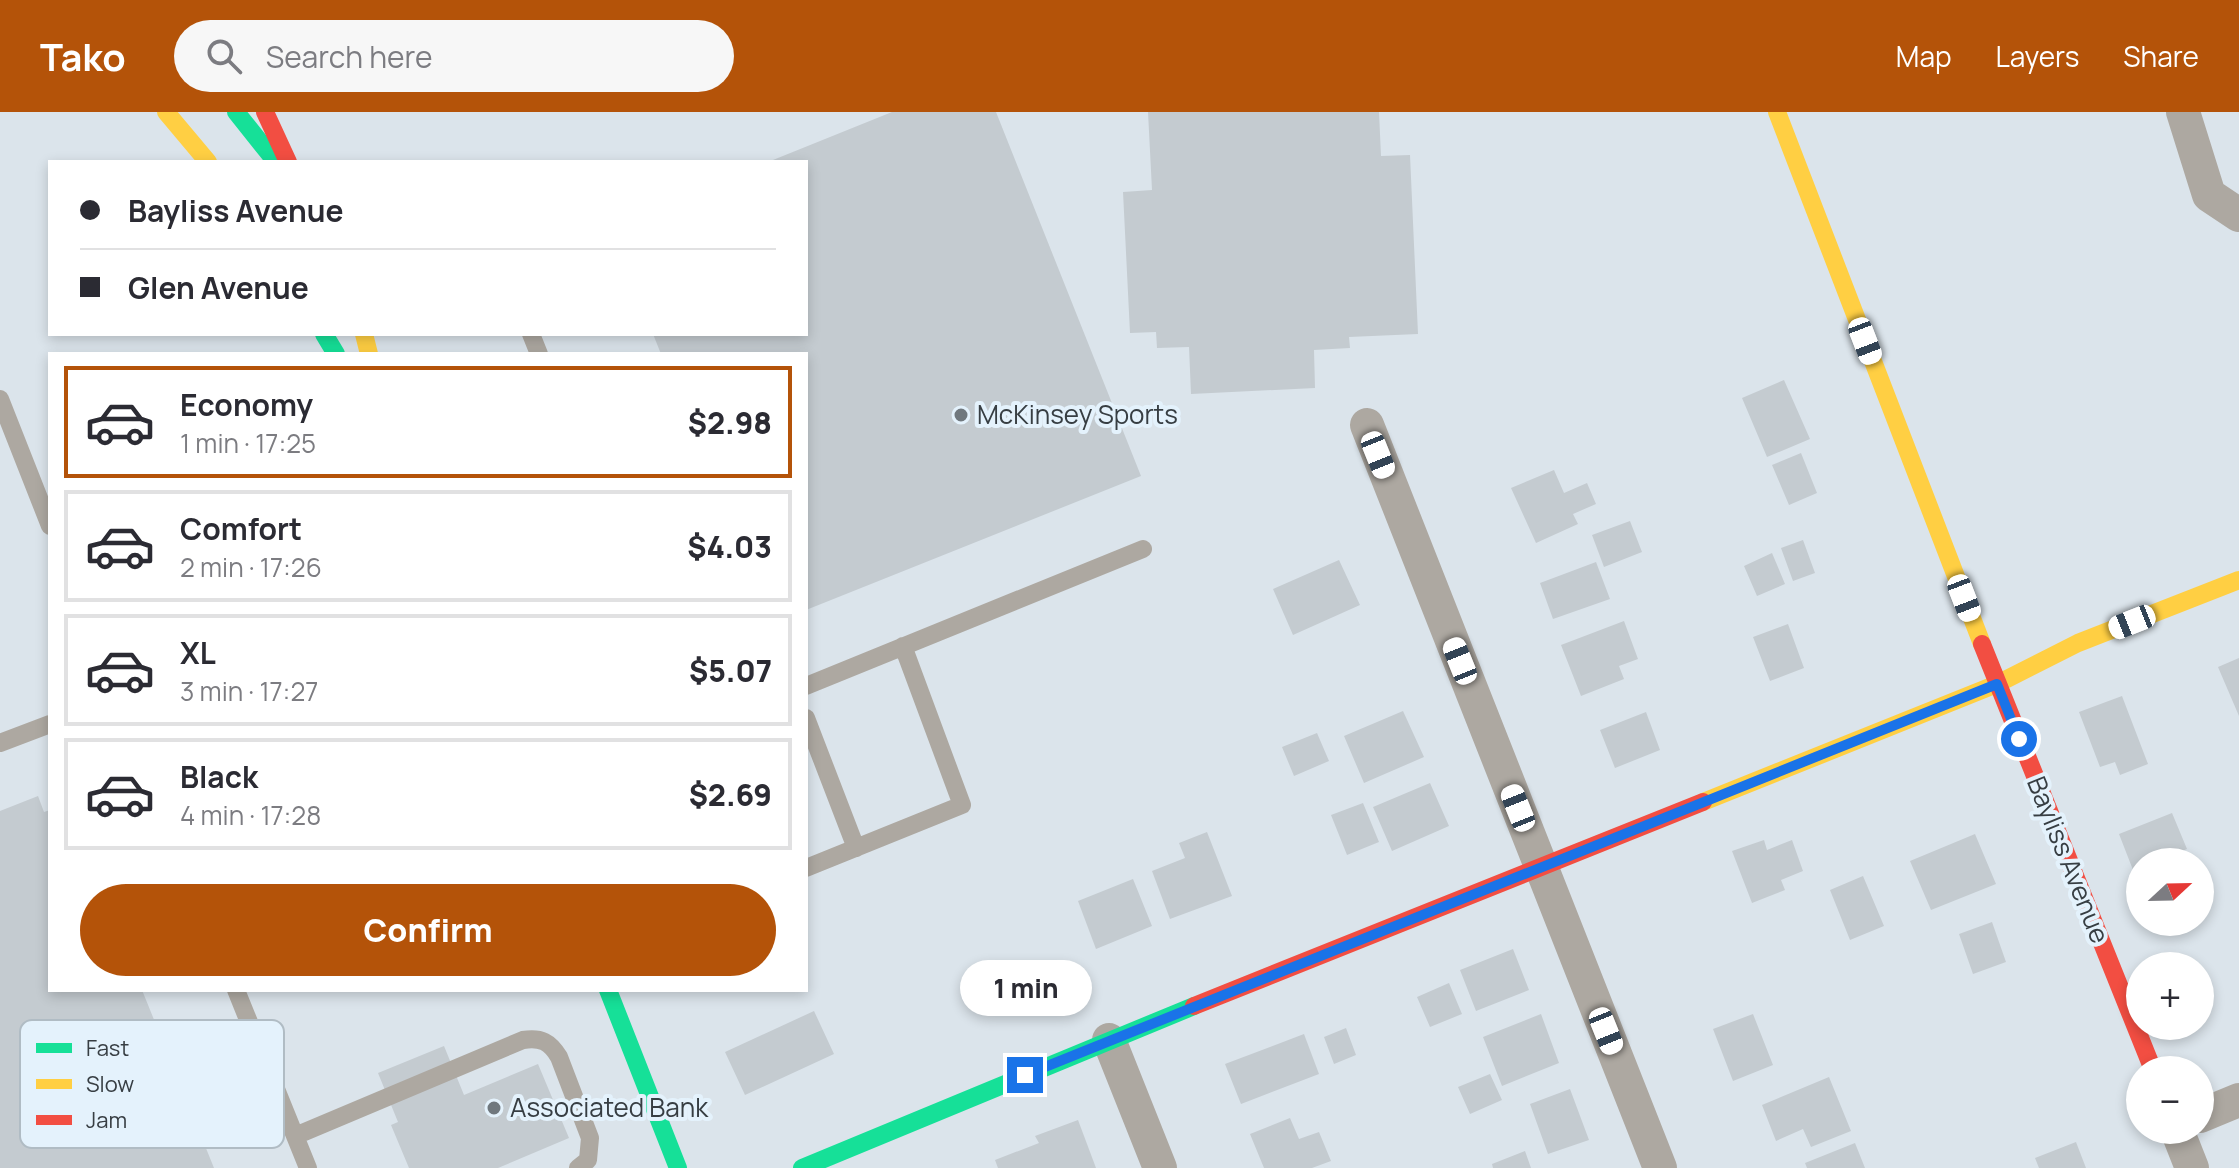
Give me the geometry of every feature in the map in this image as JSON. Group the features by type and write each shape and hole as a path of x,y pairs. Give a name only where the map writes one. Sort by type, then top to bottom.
{"street":[{"path":"166,112 206,160"},
{"path":"236,112 274,160"},
{"path":"265,112 287,160"},
{"name":"Bayliss Avenue","path":"1777,112 1997,684 2147,1056"},
{"path":"2183,112 2209,195 2239,215"},
{"path":"1367,425 1660,1168"},
{"path":"802,1168 1109,1040 1997,684 2078,643 2239,580"},
{"path":"609,992 678,1168"},
{"path":"1109,1040 1160,1168"},
{"path":"2214,1110 2239,1100"},
{"path":"2183,1144 2192,1168"}],"lane":[{"path":"0,399 48,521"},
{"path":"808,685 1143,549"},
{"path":"808,867 962,805 903,646"},
{"path":"808,723 856,848"},
{"path":"0,743 48,725"},
{"path":"237,992 248,1020"},
{"path":"295,1136 523,1040 540,1039 548,1042 559,1057 590,1138 588,1160 578,1168"},
{"path":"284,1109 308,1168"}],"building":[{"name":"McKinsey Sports","path":"892,112 996,112 1141,476 808,609 808,352 660,352 654,336 808,336 808,160 773,160"},
{"path":"1148,112 1379,112 1381,156 1410,155 1418,334 1349,337 1350,348 1314,350 1315,388 1191,394 1189,347 1157,348 1156,332 1130,333 1123,192 1152,190"},
{"path":"1784,380 1810,439 1767,457 1742,398"},
{"path":"1801,453 1817,493 1789,505 1772,465"},
{"path":"1554,470 1564,493 1587,483 1596,504 1573,514 1578,524 1536,543 1511,488"},
{"path":"1630,521 1642,552 1604,567 1592,535"},
{"path":"1803,540 1815,573 1793,581 1781,548"},
{"path":"1772,553 1785,584 1757,596 1744,566"},
{"path":"1339,560 1360,605 1293,635 1273,589"},
{"path":"1596,562 1610,599 1553,619 1540,583"},
{"path":"1624,621 1638,659 1619,666 1624,679 1581,696 1561,645"},
{"path":"1788,624 1804,668 1770,681 1753,637"},
{"path":"2239,658 2239,716 2218,667"},
{"path":"2122,696 2148,764 2120,775 2115,762 2100,767 2079,712"},
{"path":"1403,711 1424,757 1364,783 1344,736"},
{"path":"1646,712 1660,750 1615,768 1600,730"},
{"path":"1317,733 1329,761 1294,776 1282,747"},
{"path":"1430,783 1449,826 1392,851 1373,807"},
{"path":"38,796 44,812 48,811 48,992 143,992 154,1020 20,1020 20,1148 206,1148 214,1168 0,1168 0,811"},
{"path":"1363,803 1379,842 1347,855 1331,815"},
{"path":"2172,813 2187,848 2126,848 2126,852 2119,834"},
{"path":"1207,832 1232,896 1170,919 1152,871 1185,858 1179,843"},
{"path":"1975,834 1996,884 1931,910 1910,861"},
{"path":"1764,840 1767,850 1792,840 1803,871 1781,880 1785,890 1752,903 1732,851"},
{"path":"1863,876 1884,926 1850,940 1830,890"},
{"path":"1133,879 1152,926 1096,949 1078,901"},
{"path":"1992,922 2006,962 1973,974 1959,934"},
{"path":"1513,949 1529,990 1476,1011 1460,970"},
{"path":"1449,983 1462,1014 1430,1027 1417,997"},
{"path":"814,1011 834,1054 745,1095 725,1052"},
{"path":"1541,1014 1559,1063 1502,1086 1483,1037"},
{"path":"1753,1014 1773,1065 1733,1081 1713,1029"},
{"path":"1346,1028 1356,1055 1334,1064 1324,1037"},
{"path":"1304,1034 1319,1074 1241,1104 1225,1064"},
{"name":"Associated Bank","path":"444,1046 464,1095 538,1064 569,1138 498,1168 409,1168 391,1125 398,1122 378,1073"},
{"path":"1490,1074 1502,1100 1470,1114 1458,1087"},
{"path":"1829,1077 1851,1131 1811,1147 1803,1129 1776,1141 1762,1105"},
{"path":"1570,1089 1589,1140 1548,1154 1530,1104"},
{"path":"1290,1118 1299,1139 1319,1132 1331,1161 1312,1168 1264,1168 1250,1134"},
{"path":"1078,1120 1096,1168 998,1168 995,1160 1039,1143 1035,1136"},
{"path":"2076,1142 2086,1168 2039,1168 2035,1158"},
{"path":"1855,1143 1865,1168 1807,1168 1805,1163"},
{"path":"1525,1151 1531,1168 1493,1168 1492,1164"}],"traffic: fast":[{"path":"236,112 274,160"},
{"path":"325,336 335,352"},
{"path":"609,992 678,1168"},
{"path":"802,1168 1194,1006"}],"traffic: slow":[{"path":"166,112 206,160"},
{"path":"1777,112 1982,644"},
{"path":"364,336 368,352"},
{"path":"1703,802 1997,684 2078,643 2239,580"}],"traffic: jam":[{"path":"265,112 287,160"},
{"path":"1982,644 2147,1056"},
{"path":"1194,1006 1703,802"}],"place":[{"name":"McKinsey Sports","path":"961,415"},
{"name":"Associated Bank","path":"494,1108"}],"route":[{"path":"1025,1075 1997,684 2019,739"}]}
